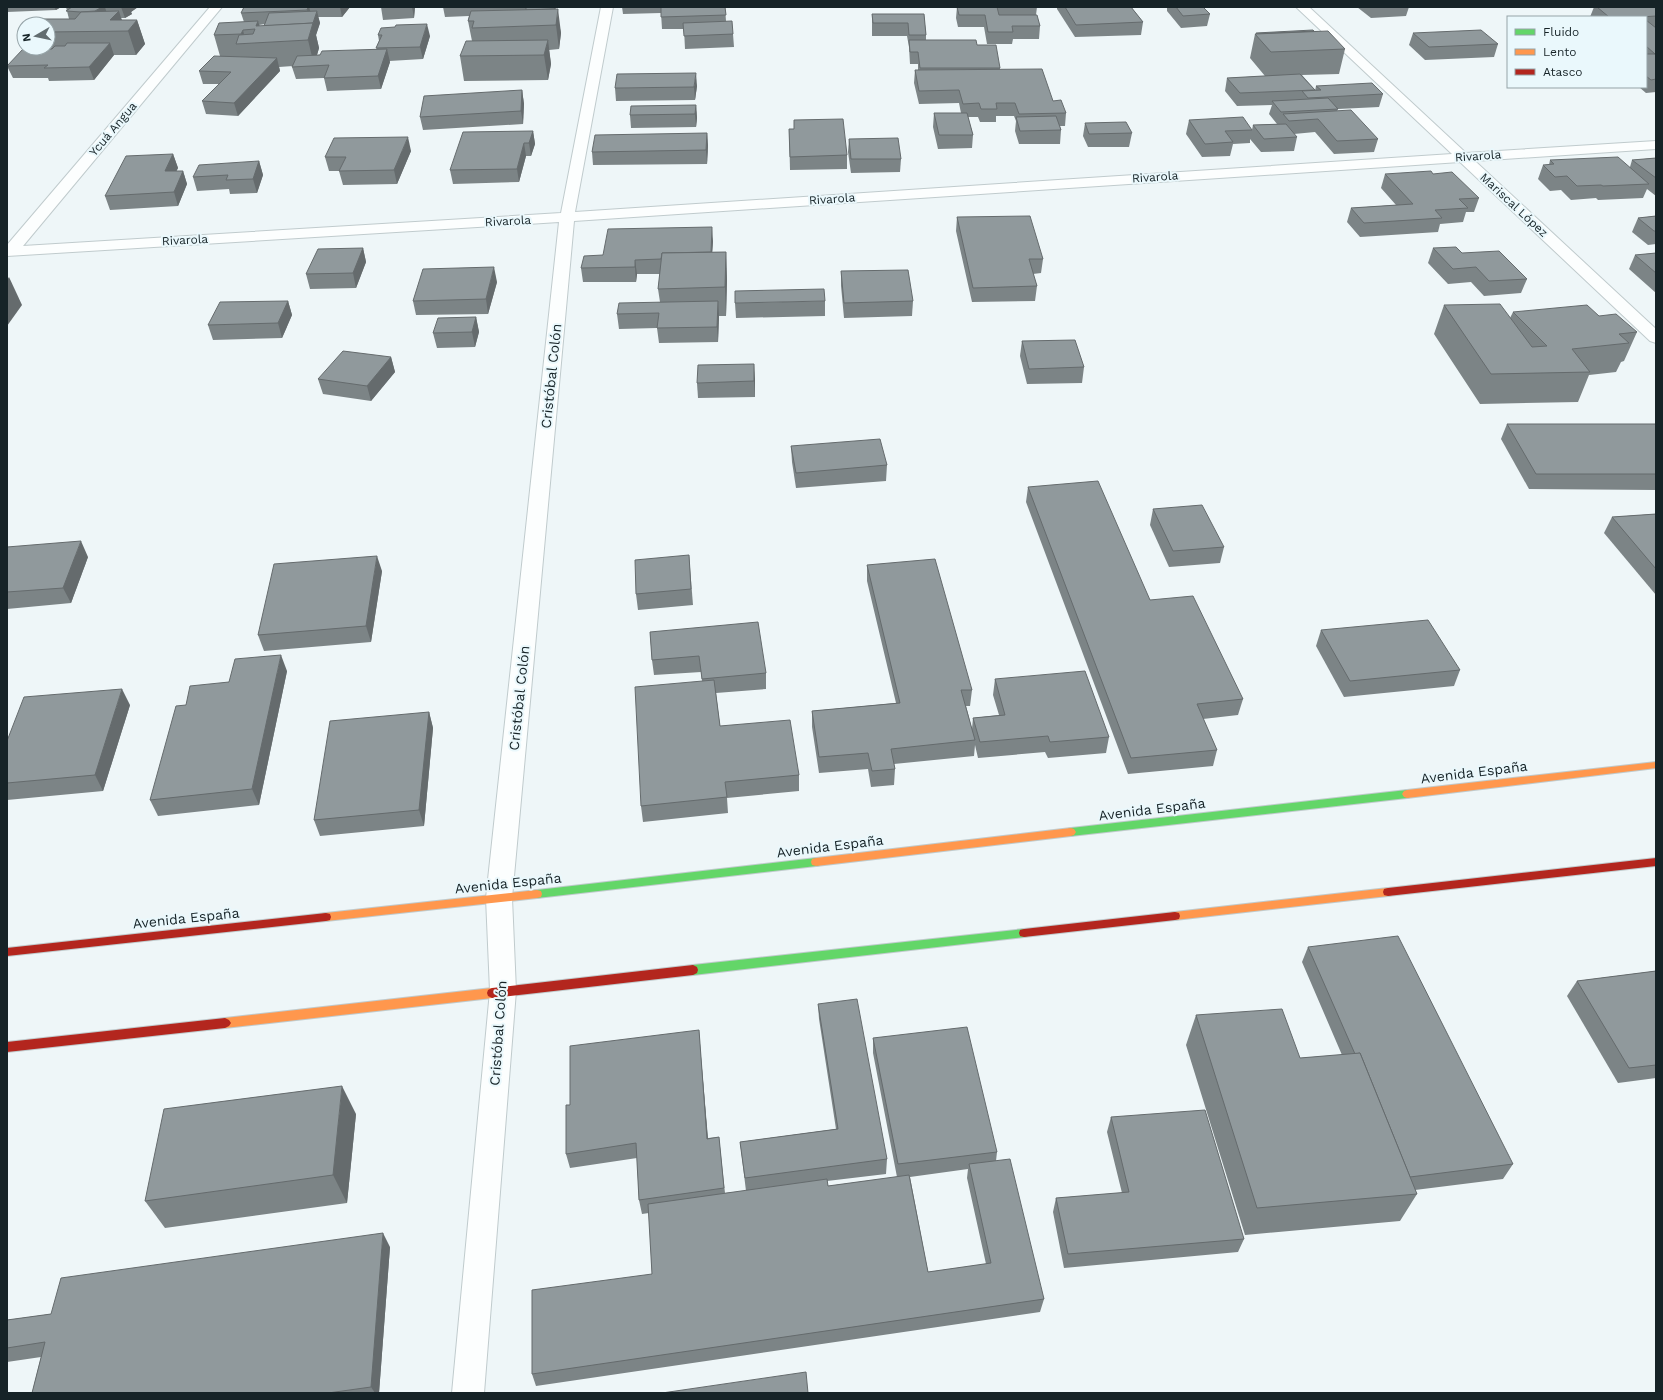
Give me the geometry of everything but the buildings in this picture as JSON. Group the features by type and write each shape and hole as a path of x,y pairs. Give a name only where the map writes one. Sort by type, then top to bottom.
{"street":[{"name":"Ycuá Angua","path":"8,251 216,7"},
{"name":"Cristóbal Colón","path":"468,1393 503,991 498,898 567,217 607,7"},
{"name":"Mariscal López","path":"1302,7 1656,338"},
{"name":"Rivarola","path":"8,251 567,217 1463,156 1656,145"},
{"name":"Avenida España","path":"7,952 498,898 1656,765"},
{"path":"7,1047 1656,862"}],"traffic: fast":[{"path":"1071,832 1407,794"},
{"path":"537,894 816,862"},
{"path":"693,970 1024,933"}],"traffic: slow":[{"path":"1407,794 1656,765"},
{"path":"816,862 1071,832"},
{"path":"1175,916 1388,892"},
{"path":"326,917 537,894"},
{"path":"225,1023 492,993"}],"traffic: jam":[{"path":"1388,892 1656,862"},
{"path":"1024,933 1175,916"},
{"path":"7,952 326,917"},
{"path":"492,993 693,970"},
{"path":"7,1047 225,1023"}]}
